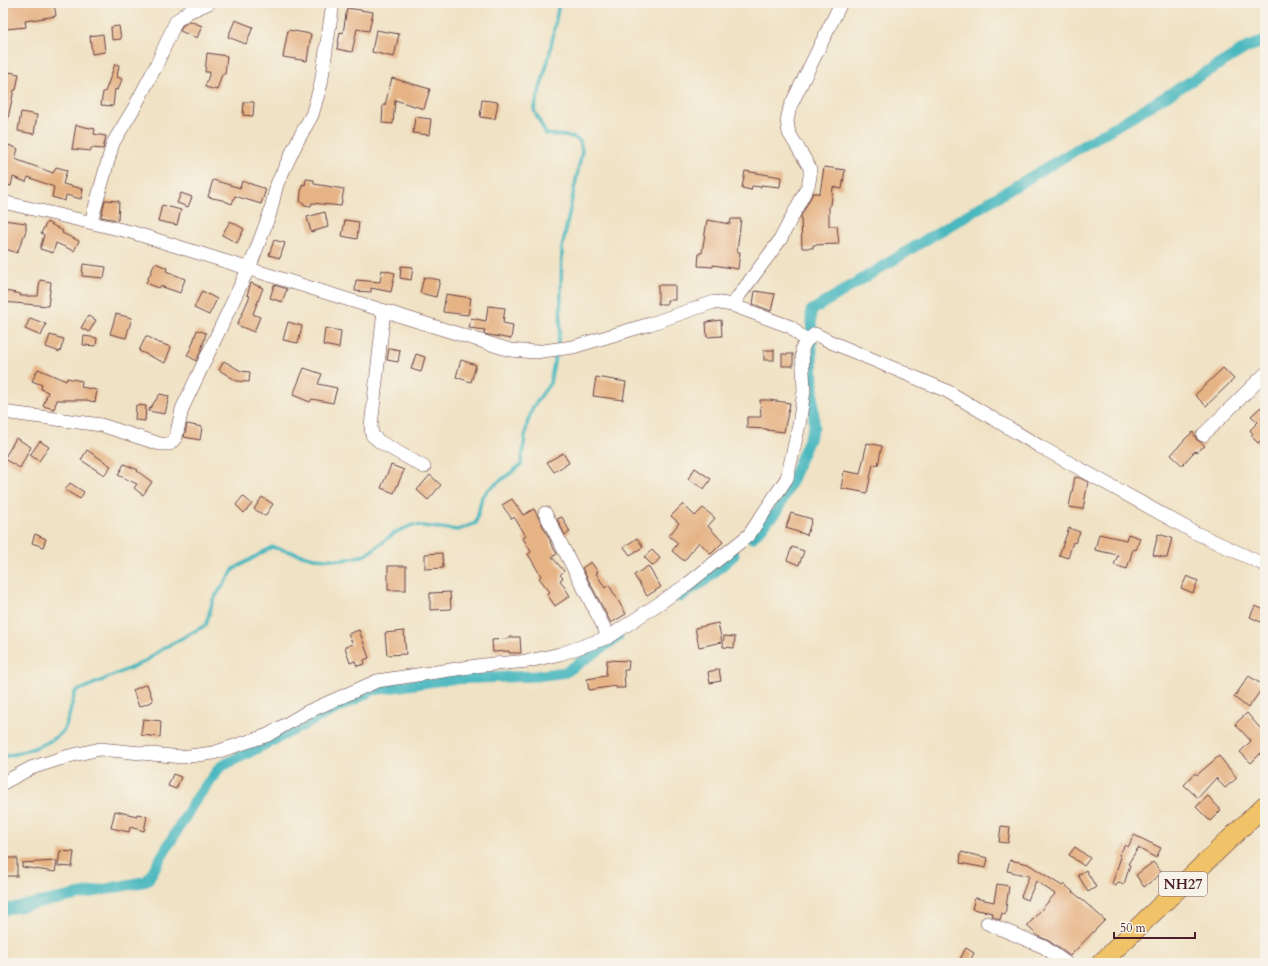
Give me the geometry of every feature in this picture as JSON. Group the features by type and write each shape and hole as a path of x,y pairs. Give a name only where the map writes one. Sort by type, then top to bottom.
{"highway":[{"name":"NH27","path":"1102,963 1265,804"}],"street":[{"path":"91,222 113,143 134,108 156,66 176,21 188,12 209,3"},
{"path":"3,412 101,425 160,444 170,444 176,437 182,409 249,269 270,213 277,184 312,115 321,84 333,3"},
{"path":"732,305 780,240 808,186 810,168 789,133 787,121 790,107 841,3"},
{"path":"3,202 131,232 510,350 535,352 573,347 650,324 714,302 732,305 791,327 811,338 831,342 947,391 1039,446 1187,529 1265,565"},
{"path":"384,311 371,426 372,435 380,442 424,467"},
{"path":"3,783 31,768 69,756 100,749 182,757 213,753 268,735 305,713 377,681 483,665 529,661 560,654 609,637 685,586 749,535 787,478 799,425 804,391 802,349 811,338"},
{"path":"1203,435 1265,374"},
{"path":"545,513 609,637"},
{"path":"987,923 1044,947 1066,963"}],"building":[{"path":"3,3 54,3 56,16 25,21 26,27 6,29"},
{"path":"347,8 373,12 369,31 357,29 352,52 337,49 340,32 343,33"},
{"path":"235,20 253,27 246,44 228,37"},
{"path":"190,21 202,26 197,38 180,31 182,26"},
{"path":"119,26 121,39 112,40 111,27"},
{"path":"288,30 311,34 307,61 283,57"},
{"path":"376,30 399,34 394,57 372,52"},
{"path":"103,34 105,52 92,54 90,36"},
{"path":"207,53 227,56 225,74 222,74 217,90 205,87 210,72 205,72"},
{"path":"115,64 119,65 117,77 122,79 118,90 115,89 113,106 101,105 103,92 105,92"},
{"path":"3,71 19,74 7,123 3,123"},
{"path":"392,78 430,89 424,109 395,100 393,124 382,123 383,105 385,105"},
{"path":"482,100 498,102 495,119 480,117"},
{"path":"244,102 254,102 253,116 243,115"},
{"path":"21,112 37,115 34,134 18,131"},
{"path":"415,117 431,119 429,135 413,133"},
{"path":"76,125 95,129 94,134 106,136 103,149 91,148 91,151 72,149"},
{"path":"9,145 18,149 15,159 53,173 56,167 67,170 63,184 83,189 81,199 66,195 65,201 52,197 54,187 28,177 26,182 13,177 11,186 3,184 3,163"},
{"path":"824,167 845,170 842,189 833,187 831,205 829,205 829,226 837,226 839,244 813,245 813,248 802,248 801,216 813,193 820,193"},
{"path":"745,171 781,177 780,187 761,185 761,187 752,186 751,190 742,188"},
{"path":"306,179 314,180 314,184 344,189 341,206 312,203 311,206 304,205 304,203 300,202 302,184 305,185"},
{"path":"213,180 240,188 242,181 266,189 261,204 235,196 232,204 208,197"},
{"path":"181,193 192,197 188,207 177,203"},
{"path":"105,200 119,201 118,220 101,217"},
{"path":"162,205 181,210 177,225 158,221"},
{"path":"325,212 328,227 311,232 307,217"},
{"path":"731,219 741,219 737,252 740,252 738,269 713,265 713,267 698,266 699,253 702,253 707,220 730,224"},
{"path":"3,220 26,223 26,231 17,253 3,248"},
{"path":"345,220 359,222 357,239 342,236"},
{"path":"230,221 244,229 237,243 222,235"},
{"path":"47,222 63,231 62,233 79,241 74,251 56,243 53,253 40,249 44,235 41,233"},
{"path":"274,240 285,243 280,258 269,255"},
{"path":"155,263 167,268 166,271 185,279 180,293 146,283"},
{"path":"83,264 106,267 104,278 82,276"},
{"path":"401,266 413,267 411,280 400,278"},
{"path":"382,270 395,273 391,292 371,288 371,292 355,291 356,280 380,282"},
{"path":"424,277 440,280 436,297 420,293"},
{"path":"40,280 51,282 48,306 3,302 5,291 21,294 20,296 38,296"},
{"path":"251,283 263,288 253,314 260,317 254,332 237,325 250,296 247,295"},
{"path":"274,285 287,289 282,302 270,298"},
{"path":"658,285 675,285 675,300 667,300 667,304 658,304"},
{"path":"202,291 217,299 209,315 194,308"},
{"path":"755,291 775,294 771,311 753,304"},
{"path":"446,294 471,298 468,315 443,312"},
{"path":"488,306 505,308 503,323 513,325 511,339 484,334 485,330 469,328 471,318 486,321"},
{"path":"116,314 132,318 126,338 110,334"},
{"path":"88,316 96,320 89,332 81,328"},
{"path":"30,318 46,324 41,336 25,329"},
{"path":"721,320 722,336 707,337 706,322"},
{"path":"288,322 302,326 298,343 283,340"},
{"path":"325,328 341,331 339,348 323,345"},
{"path":"197,330 206,333 201,351 196,361 187,355"},
{"path":"50,335 64,339 60,352 46,347"},
{"path":"84,336 97,338 96,346 83,345"},
{"path":"146,336 154,341 171,347 165,363 139,351"},
{"path":"389,348 400,350 398,362 387,360"},
{"path":"764,350 774,350 774,360 764,360"},
{"path":"416,354 425,357 421,372 411,369"},
{"path":"782,354 793,354 793,366 782,366"},
{"path":"461,360 476,365 471,382 456,377"},
{"path":"224,361 241,371 250,372 249,382 237,381 219,370"},
{"path":"304,368 322,374 318,384 337,388 333,403 312,399 310,402 293,395"},
{"path":"1223,368 1234,379 1206,406 1195,395"},
{"path":"38,369 66,381 67,378 82,381 81,387 97,390 95,402 86,400 57,400 54,409 43,406 48,392 41,389 42,385 32,381"},
{"path":"596,377 626,382 623,400 593,396"},
{"path":"160,394 169,396 165,414 148,411"},
{"path":"760,400 790,403 784,432 747,428 747,417 761,417"},
{"path":"136,405 146,406 145,421 135,420"},
{"path":"1261,407 1265,411 1265,436 1258,443 1251,436 1253,434 1250,430 1258,422 1251,416"},
{"path":"187,424 202,427 200,440 184,437"},
{"path":"1193,432 1197,440 1205,446 1196,452 1195,451 1182,465 1171,455"},
{"path":"16,438 31,447 20,468 4,459"},
{"path":"40,441 49,447 39,461 30,455"},
{"path":"867,443 882,446 878,465 873,464 867,493 841,488 844,471 860,474"},
{"path":"87,450 111,466 104,475 81,460"},
{"path":"563,453 569,463 554,472 547,462"},
{"path":"124,464 138,470 137,471 152,482 143,495 134,488 137,484 118,475"},
{"path":"391,465 404,470 394,493 381,488"},
{"path":"695,468 711,479 704,489 688,479"},
{"path":"430,475 441,485 428,500 417,490"},
{"path":"1075,477 1088,482 1083,509 1069,507"},
{"path":"70,483 84,492 80,499 65,490"},
{"path":"243,496 252,504 244,513 236,505"},
{"path":"262,497 273,504 265,516 254,509"},
{"path":"512,499 523,515 534,509 557,554 552,557 564,571 560,575 563,578 560,580 570,596 555,606 547,594 550,592 539,578 541,576 528,554 531,552 523,538 526,536 514,517 512,519 502,505"},
{"path":"683,504 695,516 703,508 715,518 708,526 723,542 711,554 699,542 684,561 672,551 678,543 669,536 679,523 671,516"},
{"path":"791,513 812,519 807,535 786,528"},
{"path":"562,517 570,532 565,535 557,519"},
{"path":"1069,528 1080,532 1075,543 1073,542 1068,558 1059,555"},
{"path":"35,534 46,539 43,547 32,543"},
{"path":"1099,534 1126,540 1128,534 1140,538 1136,550 1133,549 1127,569 1114,565 1118,555 1095,550"},
{"path":"1158,534 1172,538 1167,558 1153,555"},
{"path":"637,538 643,547 630,555 624,547"},
{"path":"792,547 804,551 799,565 787,560"},
{"path":"652,550 660,558 653,566 644,557"},
{"path":"442,553 443,568 425,569 425,554"},
{"path":"591,562 598,572 596,573 605,588 609,585 626,614 611,623 582,568"},
{"path":"388,566 406,566 406,590 388,590"},
{"path":"648,566 661,587 647,596 634,575"},
{"path":"1187,576 1198,581 1193,593 1181,588"},
{"path":"450,592 451,609 430,610 430,593"},
{"path":"1255,606 1265,610 1261,622 1250,617"},
{"path":"718,623 722,642 699,647 695,628"},
{"path":"359,630 369,658 364,660 365,664 357,666 355,661 350,663 345,647 353,644 348,634"},
{"path":"404,631 406,654 387,655 385,633"},
{"path":"724,636 735,637 734,648 723,647"},
{"path":"508,637 520,637 521,653 509,653 509,651 493,652 492,640 508,639"},
{"path":"607,660 629,661 628,670 624,670 625,688 616,688 616,686 589,690 587,679 606,676"},
{"path":"719,669 721,681 710,683 708,672"},
{"path":"1249,676 1264,686 1248,708 1234,697"},
{"path":"147,684 153,701 139,707 133,690"},
{"path":"1247,713 1265,734 1265,749 1251,763 1240,752 1251,741 1235,724"},
{"path":"143,719 161,721 160,737 141,735"},
{"path":"1219,756 1237,778 1225,788 1216,778 1198,798 1184,785 1195,773 1197,775"},
{"path":"173,774 181,777 176,789 168,786"},
{"path":"1208,796 1221,810 1210,821 1196,807"},
{"path":"115,811 137,816 137,814 147,816 144,831 130,827 129,832 111,828"},
{"path":"1001,826 1010,827 1008,843 999,842"},
{"path":"1134,835 1161,848 1156,858 1138,848 1128,864 1130,865 1124,884 1118,882 1116,886 1112,884 1121,857 1119,855 1125,845 1128,847"},
{"path":"1075,847 1090,858 1084,866 1069,855"},
{"path":"60,851 74,852 72,867 58,866"},
{"path":"961,852 988,858 986,868 960,863"},
{"path":"3,858 17,858 17,876 3,876"},
{"path":"1010,860 1028,864 1062,886 1064,884 1105,920 1070,956 1049,941 1038,936 1027,926 1055,894 1036,881 1028,900 1021,897 1029,876 1007,871"},
{"path":"57,861 55,872 22,867 22,863"},
{"path":"1153,862 1162,873 1144,887 1136,875"},
{"path":"1086,870 1096,887 1088,892 1078,875"},
{"path":"997,884 1009,886 1005,915 1002,913 1000,920 992,916 993,913 972,909 975,898 994,902"},
{"path":"966,948 974,953 969,963 958,963"}],"waterway":[{"path":"557,346 560,330 562,248 582,151 580,141 573,137 546,134 534,110 549,57 559,3"},
{"path":"752,538 777,511 814,427 811,311 927,239 1246,48 1265,41"},
{"path":"3,757 36,747 53,739 59,734 64,729 75,692 144,662 164,648 206,625 213,600 234,569 272,547 314,558 343,560 366,555 396,532 413,525 458,530 476,523 482,497 488,490 521,465 527,424 533,407 550,383 556,352"},
{"path":"680,597 704,581 734,555"},
{"path":"3,910 147,881 194,802 220,767 373,690 450,679 536,676 566,672 618,637"}]}
